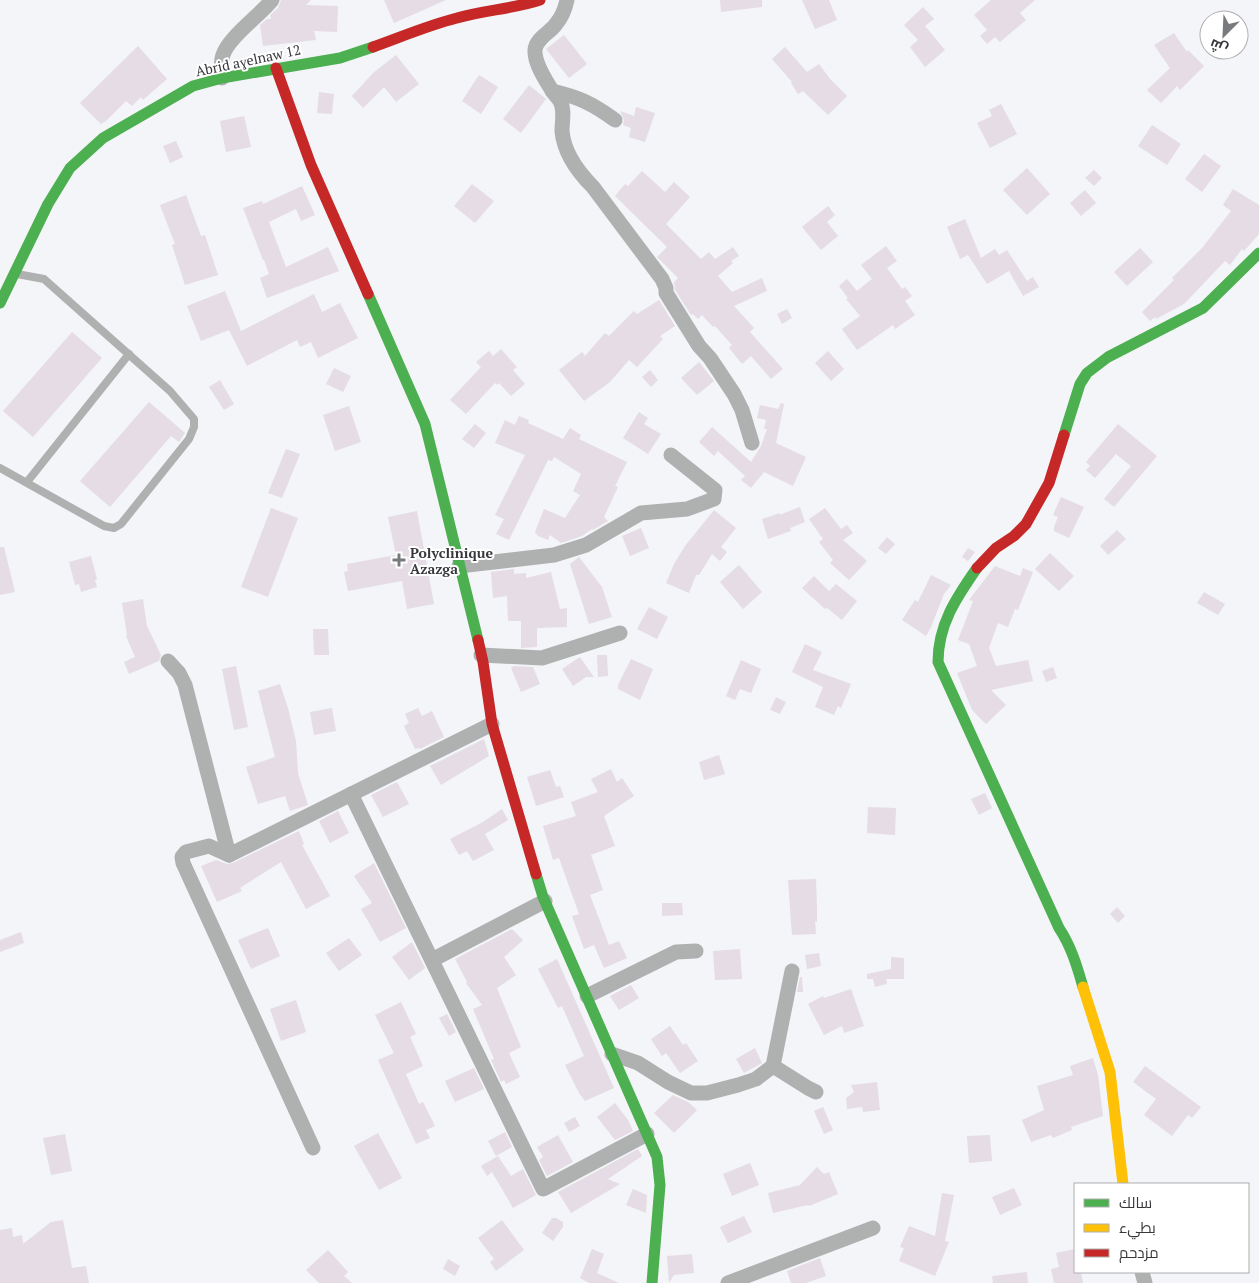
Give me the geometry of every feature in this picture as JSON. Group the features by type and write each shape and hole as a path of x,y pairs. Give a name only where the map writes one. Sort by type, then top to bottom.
{"street":[{"path":"222,78 223,53 272,0"},
{"name":"Abrid aɣelnaw 12","path":"0,303 48,204 70,168 103,138 193,86 222,78 340,58 455,18 488,10 525,5 540,0"},
{"path":"567,0 563,14 550,32 537,43 535,49 539,65 552,91 560,100 563,109 563,135 566,151 582,176 599,195 662,279 666,293 694,338 734,394 742,410 752,443"},
{"path":"276,68 310,165 425,424 481,655 492,724 545,901 657,1157 660,1185 652,1283"},
{"path":"552,91 572,95 595,106 614,120"},
{"path":"1123,1183 1110,1072 1077,966 1067,940 1059,928 946,682 938,662 938,646 955,599 981,563 996,548 1014,536 1026,524 1049,483 1077,391 1087,373 1108,357 1203,308 1259,253"},
{"path":"459,566 554,555 586,545 642,514 687,509 714,499 714,490 671,456"},
{"path":"481,655 542,658 620,633"},
{"path":"168,661 186,685 229,854"},
{"path":"313,1148 183,863 182,857 186,852 210,846 229,854 492,724"},
{"path":"351,794 543,1189 647,1134"},
{"path":"432,960 545,901"},
{"path":"587,996 676,952 696,951"},
{"path":"612,1054 638,1063 668,1082 691,1093 707,1094 756,1079 773,1066 792,971"},
{"path":"773,1066 816,1092"},
{"path":"728,1283 873,1228"}],"lane":[{"path":"0,468 104,526 114,528 121,524 189,439 194,426 194,419 170,390 44,279 14,274"},
{"path":"27,482 129,354"}],"building":[{"path":"281,0 311,0 306,5 338,6 337,32 314,31 316,40 263,46 260,25 267,19 271,19 270,15 278,8"},
{"path":"384,0 446,0 394,23"},
{"path":"720,0 762,0 762,7 721,12"},
{"path":"802,0 829,0 837,20 815,29"},
{"path":"991,0 1035,0 1020,13 1026,20 1000,42 995,37 987,44 980,36 987,30 974,15"},
{"path":"923,7 934,19 925,26 945,50 925,67 910,47 918,40 904,25"},
{"path":"1174,33 1187,52 1188,50 1204,66 1180,90 1177,86 1161,103 1147,90 1170,68 1154,45"},
{"path":"564,35 587,64 569,78 546,49"},
{"path":"138,46 167,79 143,100 141,97 132,106 126,101 101,124 80,103"},
{"path":"785,47 807,72 819,64 830,79 847,96 828,115 803,91 798,94 792,82 772,59"},
{"path":"396,55 419,84 396,102 384,87 363,108 352,96 373,73"},
{"path":"479,75 498,87 481,114 462,101"},
{"path":"529,85 546,99 521,133 503,119"},
{"path":"319,92 334,94 332,114 317,113"},
{"path":"1001,104 1017,134 990,148 977,123 992,116 989,110"},
{"path":"636,107 655,113 645,142 629,137 631,128 623,125 624,120 620,111 634,116"},
{"path":"244,116 251,147 226,152 220,121"},
{"path":"1152,125 1181,144 1167,165 1138,146"},
{"path":"176,141 183,157 170,163 163,146"},
{"path":"1204,154 1221,166 1202,192 1185,179"},
{"path":"1027,168 1050,194 1027,215 1003,190"},
{"path":"1094,170 1102,178 1094,186 1085,178"},
{"path":"642,171 665,192 674,182 690,197 666,224 701,259 709,252 715,259 733,247 739,256 731,261 733,263 718,276 732,292 762,278 767,291 734,306 754,328 750,332 783,369 771,379 751,356 742,364 729,348 732,345 702,315 698,319 693,314 691,315 675,290 674,282 678,278 657,257 667,247 615,196 625,184 628,186"},
{"path":"472,184 494,201 475,223 454,206"},
{"path":"302,186 315,215 301,221 296,209 269,222 286,267 328,247 339,271 267,298 260,278 269,274 243,208 262,201 263,204"},
{"path":"1233,189 1259,205 1259,234 1244,251 1242,249 1230,265 1225,261 1184,304 1150,321 1142,312 1174,280 1172,278 1202,248 1231,211 1223,205"},
{"path":"1085,190 1096,203 1081,216 1070,203"},
{"path":"186,195 201,236 205,235 218,275 185,285 172,245 175,244 160,205"},
{"path":"828,206 835,215 827,222 838,236 821,250 802,227"},
{"path":"965,219 981,258 995,249 999,255 1007,250 1027,281 1033,277 1039,287 1023,296 1009,271 987,284 968,255 960,259 947,227"},
{"path":"886,246 897,261 887,268 902,289 905,287 912,296 905,301 915,315 895,329 893,325 857,350 842,329 860,316 846,299 848,298 839,286 847,279 857,291 872,279 861,265"},
{"path":"1140,248 1153,262 1127,286 1114,272"},
{"path":"225,291 241,331 314,294 322,312 340,303 358,338 318,358 311,342 300,347 297,340 247,366 229,330 201,341 187,306"},
{"path":"659,300 675,326 660,336 663,339 637,367 629,360 610,382 584,401 559,370 582,352 585,356 605,333 609,336 634,311 637,314"},
{"path":"787,309 792,318 782,324 777,314"},
{"path":"72,332 102,358 33,437 3,411"},
{"path":"501,349 517,367 513,370 525,384 511,396 499,383 497,385 495,383 466,414 450,400 481,367 476,362 489,351 493,356"},
{"path":"828,351 844,369 831,381 815,363"},
{"path":"699,362 714,381 697,395 681,378"},
{"path":"334,368 351,376 343,392 326,384"},
{"path":"650,370 658,380 651,387 642,377"},
{"path":"220,380 234,404 224,410 209,387"},
{"path":"149,402 185,433 179,442 171,436 110,507 80,481"},
{"path":"781,403 784,404 776,443 806,457 793,486 764,472 751,488 741,480 745,476 718,451 714,456 699,442 712,427 751,462 761,446 767,429 764,429 766,420 757,418 760,405 778,409"},
{"path":"349,406 361,442 335,451 323,415"},
{"path":"639,412 648,418 644,424 661,434 648,454 623,438"},
{"path":"519,416 529,420 528,423 563,439 570,428 581,435 579,439 627,462 615,486 618,487 604,517 608,521 582,536 561,543 550,535 548,540 538,536 535,532 544,509 565,518 580,495 573,491 581,474 554,457 552,461 548,460 509,540 496,534 504,519 495,515 525,455 495,443 505,420 515,425"},
{"path":"475,424 486,433 474,448 462,439"},
{"path":"1118,424 1157,456 1114,507 1104,499 1131,466 1116,454 1095,478 1086,470 1090,466 1086,462"},
{"path":"286,449 300,454 282,498 268,493"},
{"path":"1061,497 1084,507 1069,538 1054,531 1058,517 1053,515"},
{"path":"800,507 805,522 790,528 791,531 768,539 762,519"},
{"path":"271,508 298,518 268,597 241,587"},
{"path":"825,508 841,529 847,525 853,533 843,540 867,561 849,580 830,563 833,560 819,542 823,539 809,519"},
{"path":"714,510 736,528 721,547 727,552 720,561 712,554 699,575 696,575 689,593 666,583 674,564 685,546"},
{"name":"Polyclinique Azazga","path":"417,511 434,604 407,609 402,581 348,591 344,572 348,571 347,564 396,555 388,517"},
{"path":"641,528 649,548 630,556 622,536"},
{"path":"1117,530 1126,539 1108,555 1100,546"},
{"path":"887,537 895,544 886,554 878,548"},
{"path":"0,547 4,547 15,592 0,595"},
{"path":"968,548 975,552 968,561 962,557"},
{"path":"1050,553 1074,576 1059,591 1035,569"},
{"path":"91,556 97,579 95,580 97,587 81,592 79,584 75,585 69,562"},
{"path":"579,557 602,587 612,617 589,624 570,564"},
{"path":"739,565 762,592 743,609 720,582"},
{"path":"995,566 1020,576 1023,568 1033,572 1018,610 1015,609 1008,627 998,623 989,648 996,666 1028,660 1033,681 991,690 1006,705 986,724 972,710 957,673 977,666 969,644 958,640 973,601 969,600"},
{"path":"514,569 514,574 526,573 526,578 551,572 560,609 567,608 567,627 537,628 537,647 521,648 521,621 508,621 507,596 493,598 491,572"},
{"path":"931,575 951,585 944,594 926,636 902,620 915,600 918,602"},
{"path":"814,576 829,591 836,584 857,601 842,620 827,608 825,609 802,588"},
{"path":"1204,592 1225,604 1218,615 1197,603"},
{"path":"143,599 147,626 161,655 159,661 129,674 124,662 135,657 126,636 122,603"},
{"path":"649,607 668,617 657,639 637,629"},
{"path":"313,629 328,629 329,655 314,655"},
{"path":"805,644 822,652 813,670 851,684 841,708 838,706 834,715 815,707 823,687 792,672"},
{"path":"597,655 607,655 608,676 598,677"},
{"path":"580,657 594,677 586,677 573,686 562,669"},
{"path":"631,659 653,669 640,700 618,689 618,685"},
{"path":"741,660 761,669 751,693 740,689 735,700 726,696"},
{"path":"236,666 248,727 234,730 222,669"},
{"path":"514,666 533,667 540,684 521,692 511,668"},
{"path":"1053,667 1057,678 1046,682 1042,671"},
{"path":"280,684 296,741 298,773 308,805 290,811 285,796 258,804 246,767 275,757 258,691"},
{"path":"776,697 786,702 780,714 770,710"},
{"path":"332,708 336,731 314,735 310,712"},
{"path":"418,708 422,716 432,711 444,737 420,749 415,749 404,726 409,723 405,714"},
{"path":"484,739 489,756 441,785 430,766"},
{"path":"719,755 725,774 704,780 699,762"},
{"path":"611,769 617,782 622,778 634,796 604,816 615,846 591,855 603,890 590,895 609,945 619,941 627,958 604,968 594,945 584,949 572,916 579,914 559,858 553,860 543,826 576,816 571,802 598,792 591,779"},
{"path":"550,770 556,787 560,786 564,797 536,806 527,777"},
{"path":"397,782 409,804 383,817 371,795"},
{"path":"985,793 992,808 979,815 971,799"},
{"path":"868,807 896,808 895,835 867,833"},
{"path":"502,809 508,820 485,834 494,850 473,861 467,851 459,855 450,839 483,822"},
{"path":"338,811 349,833 330,843 319,821"},
{"path":"299,831 304,844 302,845 330,896 306,909 281,862 240,888 242,891 217,902 201,866 216,860 227,864 233,863"},
{"path":"374,863 406,928 380,942 361,909 372,903 354,876"},
{"path":"816,879 816,934 792,935 788,880"},
{"path":"662,903 682,903 683,915 662,916"},
{"path":"1117,907 1125,916 1118,923 1110,914"},
{"path":"268,928 280,956 251,969 238,940"},
{"path":"512,929 523,940 504,957 516,975 497,988 521,1047 509,1053 520,1077 506,1084 504,1080 501,1082 491,1060 494,1059 473,1009 482,1005 466,983 455,959"},
{"path":"21,932 24,943 0,952 0,940"},
{"path":"349,938 362,955 339,971 326,953"},
{"path":"412,942 425,968 409,980 392,957"},
{"path":"740,949 742,979 715,980 713,951"},
{"path":"819,953 821,966 807,969 805,955"},
{"path":"891,957 904,958 904,979 886,979 887,984 875,987 873,979 867,979 867,974 891,969"},
{"path":"557,959 614,1088 585,1101 565,1065 584,1056 562,1006 558,1008 538,969"},
{"path":"800,977 802,977 803,992 797,992"},
{"path":"631,985 639,998 619,1010 610,996"},
{"path":"851,989 864,1026 844,1033 842,1026 824,1035 808,1004 823,996 824,998"},
{"path":"296,1000 306,1032 281,1041 270,1009"},
{"path":"401,1002 416,1034 410,1037 423,1066 406,1074 419,1104 423,1102 435,1126 426,1130 430,1138 416,1144 378,1060 394,1053 375,1015"},
{"path":"447,1014 456,1032 449,1036 439,1018"},
{"path":"670,1026 683,1045 686,1043 698,1061 680,1073 666,1053 662,1056 651,1039"},
{"path":"755,1048 762,1063 744,1073 736,1059"},
{"path":"1093,1058 1098,1075 1103,1116 1071,1127 1072,1130 1053,1138 1051,1135 1031,1142 1022,1120 1044,1110 1037,1086 1073,1075 1070,1066"},
{"path":"1145,1066 1201,1107 1192,1118 1188,1115 1172,1136 1144,1115 1156,1099 1133,1082"},
{"path":"474,1068 484,1089 455,1102 445,1081"},
{"path":"877,1082 880,1110 863,1112 862,1107 847,1109 846,1098 854,1092 851,1085"},
{"path":"673,1095 688,1102 697,1110 674,1133 654,1113"},
{"path":"615,1103 628,1120 633,1131 615,1140 597,1117"},
{"path":"823,1107 833,1130 824,1134 814,1111"},
{"path":"575,1117 580,1126 569,1132 564,1123"},
{"path":"505,1132 512,1147 496,1156 488,1141"},
{"path":"378,1133 402,1178 379,1190 354,1146"},
{"path":"65,1134 72,1171 51,1175 43,1138"},
{"path":"558,1135 573,1162 547,1176 539,1160 543,1157 537,1147"},
{"path":"990,1135 992,1161 969,1163 967,1136"},
{"path":"638,1149 642,1156 608,1179 620,1184 571,1213 558,1192"},
{"path":"498,1156 511,1176 523,1169 536,1195 513,1208 492,1172 487,1176 481,1166"},
{"path":"750,1163 759,1185 732,1196 723,1174"},
{"path":"817,1167 824,1174 829,1172 838,1194 809,1206 773,1213 768,1193 800,1185"},
{"path":"1014,1188 1022,1205 1000,1215 992,1197"},
{"path":"633,1189 647,1195 646,1213 626,1205"},
{"path":"942,1193 954,1195 945,1241 949,1242 935,1276 899,1261 904,1248 900,1247 909,1226 935,1236"},
{"path":"744,1216 752,1232 728,1243 720,1227"},
{"path":"552,1218 563,1222 563,1227 553,1241 542,1233"},
{"path":"63,1220 72,1268 86,1266 89,1283 0,1283 0,1230 12,1228 13,1237 22,1235 23,1244 51,1222"},
{"path":"502,1220 524,1250 496,1271 490,1262 494,1259 478,1238"},
{"path":"592,1249 604,1254 597,1273 619,1283 589,1283 580,1278"},
{"path":"1074,1249 1074,1273 1081,1273 1083,1283 1054,1283 1051,1269 1059,1267 1056,1253"},
{"path":"328,1250 348,1272 344,1276 352,1283 319,1283 306,1270"},
{"path":"692,1254 694,1273 674,1275 669,1283 667,1256"},
{"path":"820,1258 826,1276 806,1283 791,1283 787,1271"},
{"path":"448,1259 460,1266 455,1276 443,1269"},
{"path":"1027,1272 1028,1283 993,1283 992,1276"}],"traffic: fast":[{"path":"0,303 48,204 70,168 103,138 193,86 222,78 340,58 373,47"},
{"path":"1064,435 1080,384 1087,373 1108,357 1203,308 1259,253"},
{"path":"368,294 425,424 478,640"},
{"path":"977,568 955,601 945,624 941,636 938,662 1070,949 1083,987"},
{"path":"536,874 543,897 657,1157 660,1185 652,1283"}],"traffic: slow":[{"path":"1083,987 1110,1072 1123,1183"}],"traffic: jam":[{"path":"373,47 467,15 540,0"},
{"path":"276,68 311,165 368,294"},
{"path":"977,568 996,548 1014,536 1026,524 1049,483 1064,435"},
{"path":"478,640 492,724 536,874"}],"place":[{"name":"Polyclinique Azazga","path":"399,560"}]}
